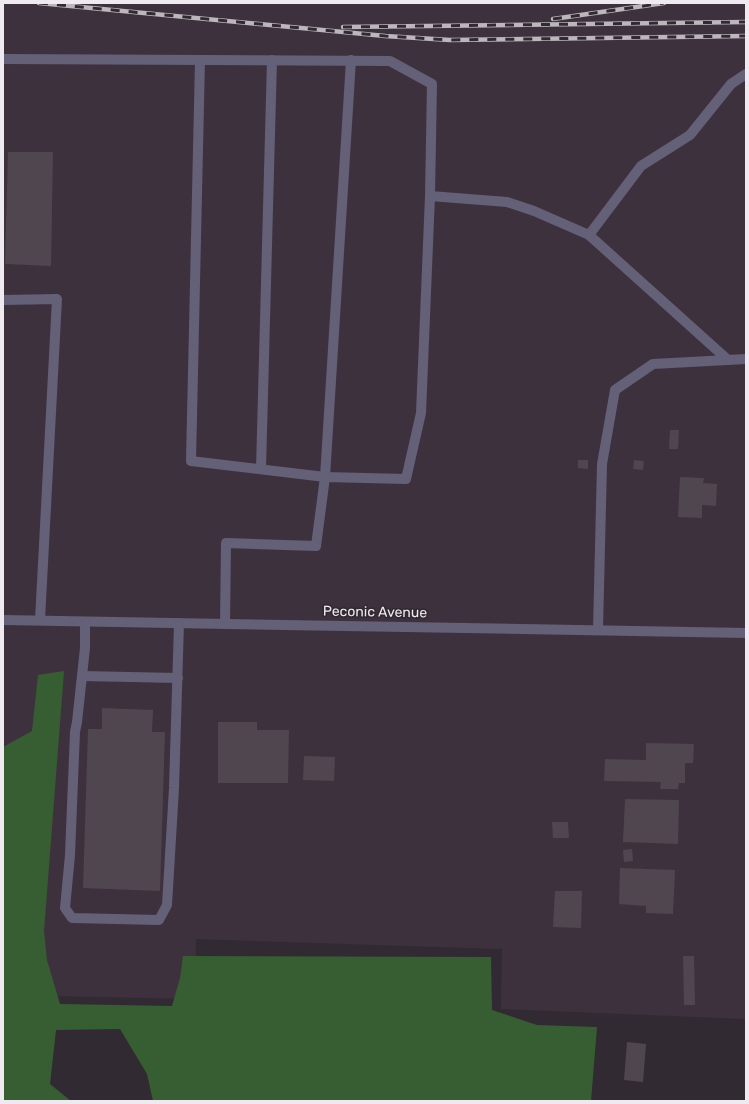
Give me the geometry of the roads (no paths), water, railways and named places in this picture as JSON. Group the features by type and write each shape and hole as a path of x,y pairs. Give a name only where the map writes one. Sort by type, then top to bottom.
{"street":[{"path":"3,59 390,60 432,84 430,196 421,413 406,479 325,478 191,461 200,60"},
{"path":"261,469 272,60"},
{"path":"225,624 226,543 316,546 325,478 351,60"},
{"path":"589,235 641,166 690,135 731,84 746,74"},
{"path":"430,196 507,202 534,211 589,235 728,360"},
{"path":"3,300 56,299 40,620"},
{"path":"598,630 602,464 615,390 653,364 746,360"},
{"name":"Peconic Avenue","path":"3,620 746,633"},
{"path":"85,622 82,676 75,732 70,856 65,908 72,918 159,920 167,906 174,788 179,623"},
{"path":"82,676 178,678"}],"railway":[{"path":"39,3 385,36 450,40 746,36"},
{"path":"553,19 664,3"},
{"path":"343,27 746,22"}]}
